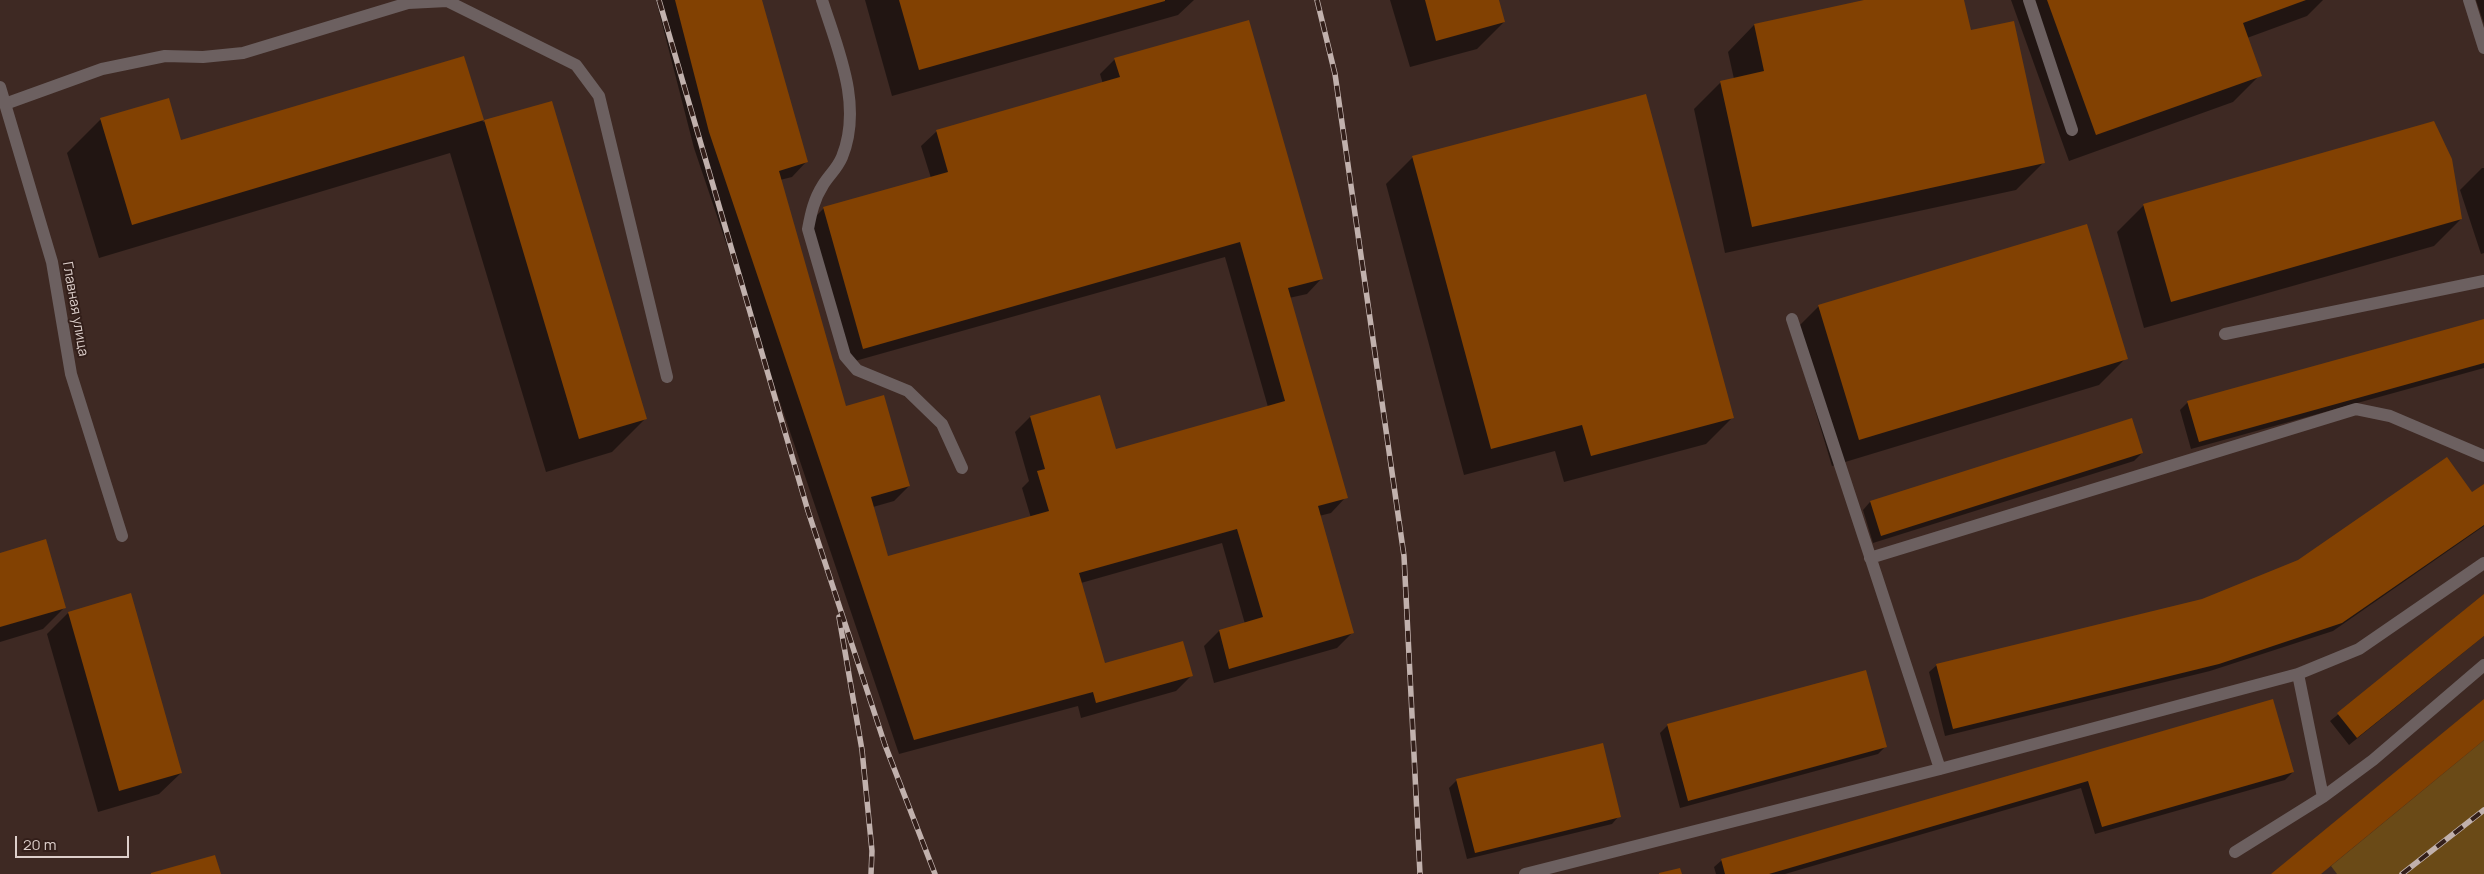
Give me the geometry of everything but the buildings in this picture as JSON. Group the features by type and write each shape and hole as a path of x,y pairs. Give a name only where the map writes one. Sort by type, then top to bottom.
{"street":[{"path":"822,0 844,72 851,117 848,138 842,158 834,173 823,185 811,208 808,229 845,356 858,370 908,391 942,424 962,468"},
{"path":"2029,0 2072,130"},
{"path":"2468,0 2484,48"},
{"path":"5,104 102,69 165,56 203,57 243,53 408,3 447,1 576,65 599,96 667,377"},
{"name":"Главная улица","path":"0,86 52,262 71,374 122,536"},
{"path":"2225,334 2484,281"},
{"path":"1792,319 1940,768"},
{"path":"1870,558 2356,410 2390,416 2484,456"},
{"path":"1525,874 2298,674 2359,648 2484,563"},
{"path":"2235,852 2323,797 2372,760 2484,665"},
{"path":"2298,674 2323,797"}],"shaded area":[{"path":"2484,740 2484,874 2337,874 2331,866"}],"railway":[{"path":"659,0 808,511 885,745 935,874"},
{"path":"1317,0 1335,74 1404,556 1420,874"},
{"path":"839,617 862,750 872,851 871,874"},
{"path":"2402,874 2484,810"}]}
